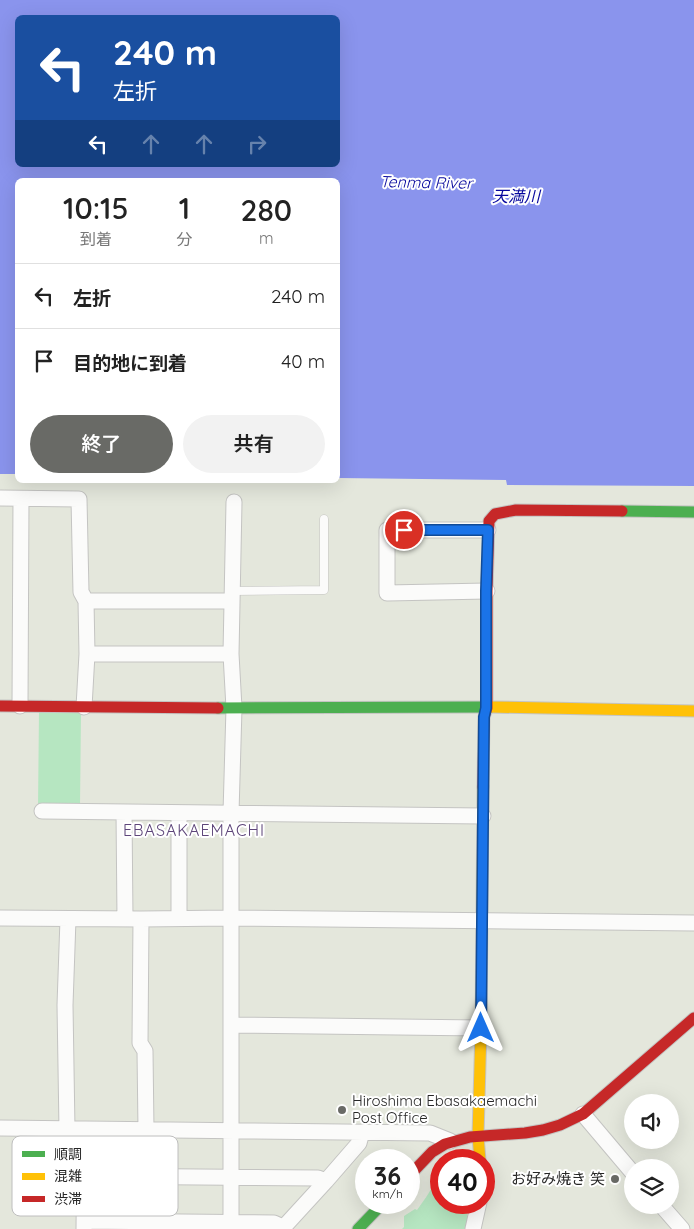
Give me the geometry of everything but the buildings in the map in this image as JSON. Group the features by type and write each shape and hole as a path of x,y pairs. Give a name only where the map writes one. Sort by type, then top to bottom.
{"street":[{"path":"0,498 79,499 82,592 86,601 87,654 84,708"},
{"path":"20,499 20,706"},
{"path":"231,1226 231,813 234,708 232,596 234,502"},
{"path":"479,1149 484,717 486,708 486,591 489,521 495,514 516,510 694,512"},
{"path":"486,591 388,593 387,530 488,530"},
{"path":"86,601 232,596"},
{"path":"87,654 232,654"},
{"path":"0,706 84,708 486,708 694,711"},
{"path":"42,811 483,816"},
{"path":"124,812 125,919"},
{"path":"179,918 180,813"},
{"path":"0,918 231,918 694,923"},
{"path":"66,1129 65,1005 68,919"},
{"path":"142,919 140,1043 145,1050 146,1130"},
{"path":"420,1165 436,1148 450,1141 478,1136 537,1131 563,1125 583,1114 694,1018"},
{"path":"231,1025 481,1028"},
{"path":"583,1114 624,1163"},
{"path":"0,1128 430,1133 450,1141"},
{"path":"86,1129 86,1136"},
{"path":"84,1225 231,1226 274,1223 283,1228 359,1143 362,1132"},
{"path":"178,1177 318,1178 326,1181"},
{"path":"358,1229 372,1214"},
{"path":"471,1228 475,1214"},
{"path":"669,1214 682,1229"}],"lane":[{"path":"232,596 324,590 324,519"}],"green space":[{"path":"39,711 81,712 80,807 38,807"},
{"path":"430,1191 430,1214 467,1214 468,1229 402,1229 404,1227 404,1216 407,1214 420,1214 420,1206"}],"water":[{"name":"天満川","path":"0,0 694,0 694,486 507,485 506,480 340,478 340,178 15,178 15,474 0,474"}],"traffic: fast":[{"path":"622,511 694,512"},
{"path":"218,708 491,707"},
{"path":"358,1229 372,1214"}],"traffic: slow":[{"path":"491,707 694,711"},
{"path":"479,1149 483,787"}],"traffic: jam":[{"path":"483,787 484,717 487,708 489,521 495,514 516,510 622,511"},
{"path":"0,706 218,708"},
{"path":"420,1165 432,1152 445,1144 470,1137 543,1130 560,1125 583,1114 694,1018"}],"place":[{"name":"Hiroshima Ebasakaemachi Post Office","path":"342,1110"},
{"name":"お好み焼き 笑","path":"615,1179"}],"district":[{"name":"EBASAKAEMACHI","path":"194,830"}],"route":[{"path":"404,530 488,530 481,1028"}],"water label":[{"name":"Tenma River","path":"426,182"}]}
